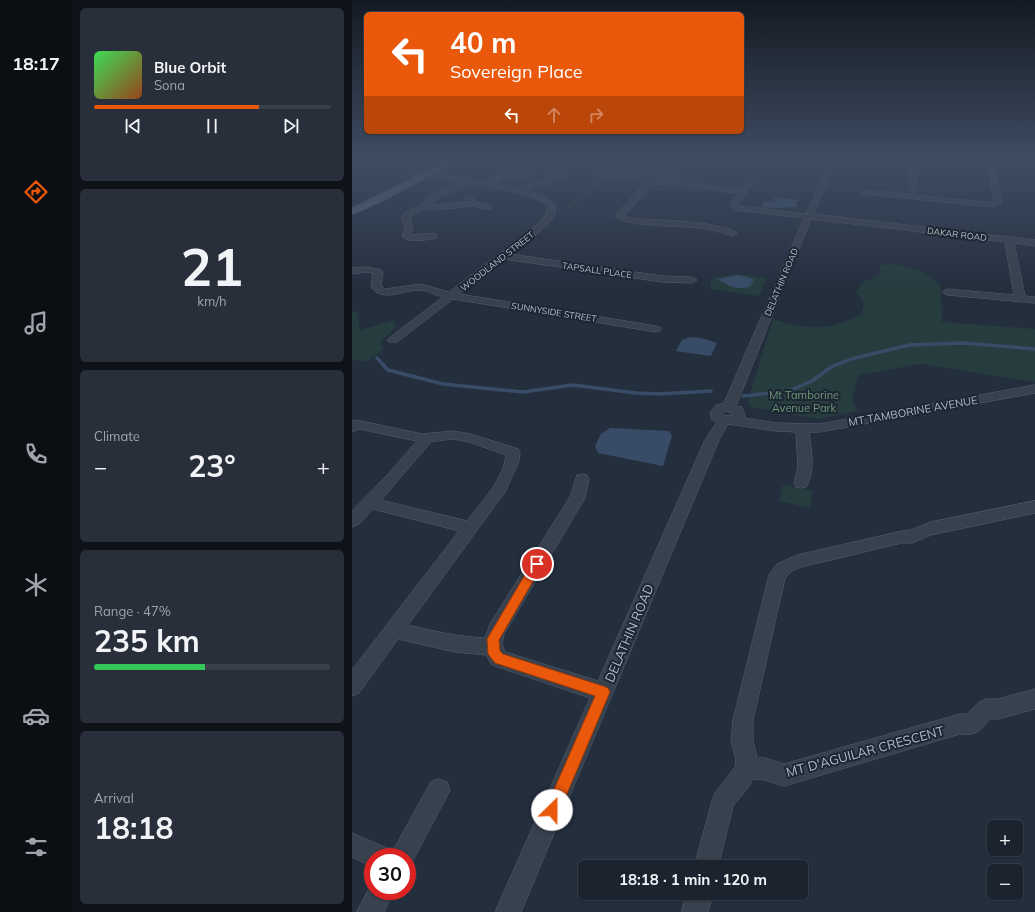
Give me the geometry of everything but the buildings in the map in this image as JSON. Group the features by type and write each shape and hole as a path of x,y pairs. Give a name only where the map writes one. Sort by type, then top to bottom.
{"main road":[{"path":"352,212 369,204"}],"street":[{"path":"427,204 406,216 405,219 409,227 406,237 433,236"},
{"path":"423,207 435,208 458,204"},
{"path":"477,204 488,208"},
{"name":"WOODLAND STREET","path":"393,340 541,226 551,214 552,208 550,204"},
{"path":"631,204 619,216 620,218 655,223 700,226 725,230 733,233"},
{"name":"DAKAR ROAD","path":"734,204 738,208 1035,243"},
{"name":"DELATHIN ROAD","path":"508,912 712,440 731,415 814,204"},
{"path":"982,204 995,205 997,204"},
{"path":"1009,240 1020,298"},
{"name":"TAPSALL PLACE","path":"503,256 662,279 692,280"},
{"name":"SUNNYSIDE STREET","path":"352,271 365,269 378,272 376,287 378,290 384,292 391,292 418,286 426,287 452,295 656,329"},
{"path":"947,292 1035,300"},
{"name":"MT TAMBORINE AVENUE","path":"731,415 776,427 834,426 1035,389"},
{"path":"352,428 356,424 427,438 453,435 471,438 513,452 512,461 500,488 352,686"},
{"path":"796,427 805,467 801,482"},
{"path":"352,522 424,444 427,438"},
{"path":"582,479 577,498 498,630 493,639 493,648 494,654 499,659 603,692"},
{"path":"371,502 471,528"},
{"path":"708,860 723,801 742,777 746,768 747,759 742,741 743,720 778,575 781,569 794,561 902,537 913,537 927,528 936,528 1035,507"},
{"path":"394,630 453,644 493,648"},
{"name":"MT D'AGUILAR CRESCENT","path":"746,768 765,769 784,775 960,724 971,725 986,709 998,710 1035,699"},
{"path":"406,848 439,790"},
{"path":"352,845 364,851"},
{"path":"370,912 377,900"},
{"path":"695,912 698,900"}],"green space":[{"path":"571,204 575,204 568,209 565,209"},
{"name":"Mt Tamborine Avenue Park","path":"895,264 925,273 941,286 942,322 1035,329 1035,382 920,364 858,375 852,402 858,411 817,419 751,407 748,401 773,319 789,324 807,327 824,327 841,323 861,315 864,303 856,291 863,282 878,276 881,265"},
{"path":"739,274 767,278 759,296 710,289 712,278"},
{"path":"357,311 360,330 395,320 394,324 398,325 381,341 380,346 384,349 366,362 352,359 352,312"},
{"path":"783,485 813,491 810,508 779,501"}],"water":[{"path":"763,204 796,204 798,207 773,208 761,207"},
{"path":"739,275 754,279 750,287 734,288 718,280 718,279"},
{"path":"690,337 701,338 717,343 711,356 676,351 682,340"},
{"path":"610,428 669,431 672,436 663,466 598,453 595,446 601,434"}],"waterway":[{"path":"743,396 789,391 812,381 831,367 851,359 909,345 963,343 1035,349"},
{"path":"377,358 388,370 443,384 523,392 573,385 636,393 660,394 711,391"}],"route":[{"path":"537,564 493,639 494,654 499,659 603,692 552,810"}]}
